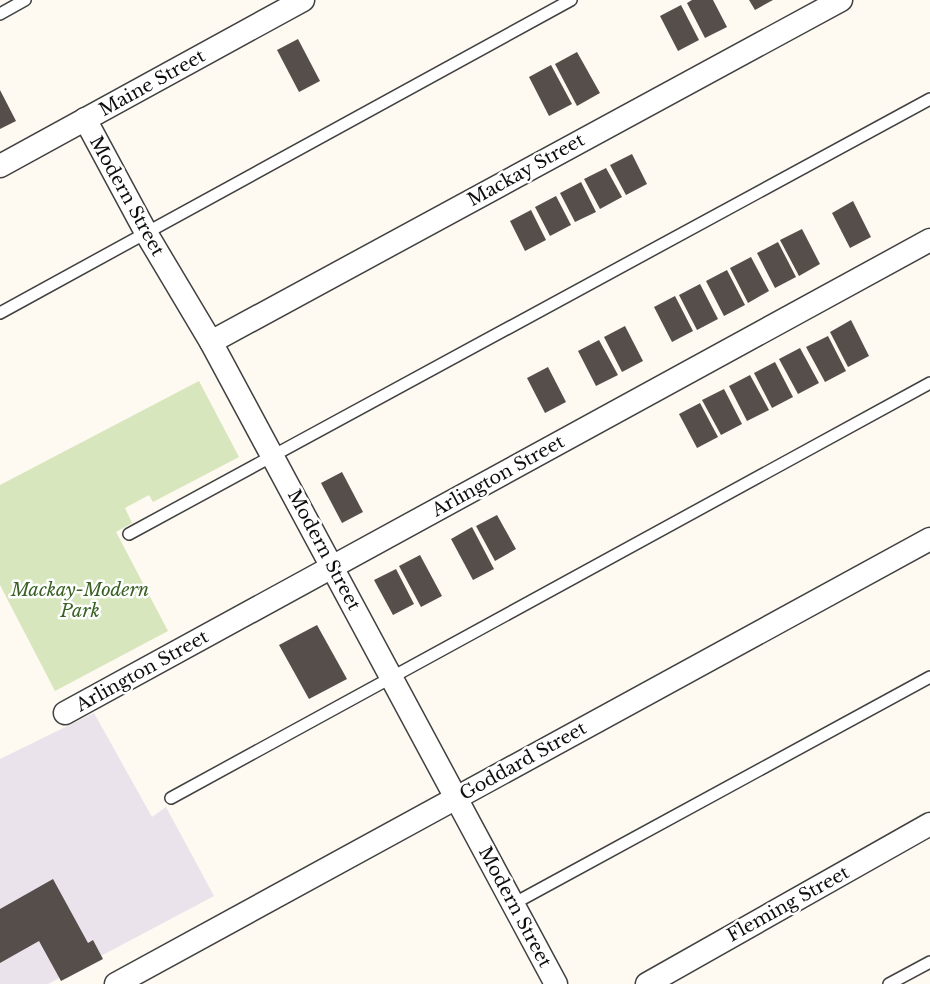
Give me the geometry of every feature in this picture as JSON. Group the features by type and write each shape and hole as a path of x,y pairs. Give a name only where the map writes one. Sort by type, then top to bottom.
{"street":[{"name":"Maine Street","path":"0,166 303,0"},
{"name":"Mackay Street","path":"211,342 841,0"},
{"name":"Modern Street","path":"85,119 147,233 211,342 333,566 556,984"},
{"name":"Arlington Street","path":"66,713 930,240"},
{"name":"Goddard Street","path":"116,984 930,538"},
{"name":"Fleming Street","path":"647,984 930,824"}],"lane":[{"path":"0,14 26,0"},
{"path":"0,313 571,0"},
{"path":"129,534 930,98"},
{"path":"171,798 930,383"},
{"path":"513,904 930,678"},
{"path":"889,984 930,962"}],"shaded area":[{"path":"94,713 152,817 166,807 214,896 48,984 0,984 0,759"}],"green space":[{"name":"Mackay-Modern Park","path":"199,381 239,457 153,502 149,495 125,508 132,523 116,532 168,631 55,691 0,585 0,485"}],"building":[{"path":"692,0 713,0 727,27 705,38 687,3"},
{"path":"749,0 773,0 755,10"},
{"path":"681,5 699,40 678,51 660,16"},
{"path":"298,39 320,81 299,92 277,50"},
{"path":"577,52 600,93 577,106 555,64"},
{"path":"551,65 572,104 549,116 529,77"},
{"path":"0,90 16,121 0,129"},
{"path":"632,154 647,184 626,195 610,165"},
{"path":"606,168 622,197 600,209 584,179"},
{"path":"581,182 596,212 575,222 560,193"},
{"path":"556,196 571,225 550,236 535,207"},
{"path":"853,201 871,237 850,248 832,213"},
{"path":"531,210 546,240 525,251 510,221"},
{"path":"802,229 820,264 799,276 780,240"},
{"path":"778,242 796,277 775,288 757,253"},
{"path":"751,257 769,291 748,303 730,268"},
{"path":"727,270 745,305 724,316 706,281"},
{"path":"700,284 718,319 697,330 679,295"},
{"path":"675,296 693,331 672,342 654,307"},
{"path":"851,320 869,356 848,367 830,332"},
{"path":"625,326 643,361 622,372 604,337"},
{"path":"828,336 846,371 825,382 806,347"},
{"path":"599,340 618,375 596,386 578,351"},
{"path":"800,348 819,383 798,394 779,359"},
{"path":"775,362 793,397 772,408 754,373"},
{"path":"548,367 566,402 545,413 527,378"},
{"path":"750,375 769,410 747,421 729,386"},
{"path":"724,389 742,424 721,435 702,400"},
{"path":"700,403 718,437 697,448 679,414"},
{"path":"342,472 363,512 342,523 321,483"},
{"path":"497,515 516,549 495,561 476,526"},
{"path":"472,527 494,569 473,580 451,539"},
{"path":"420,555 442,596 421,607 399,566"},
{"path":"396,569 414,604 393,615 374,580"},
{"path":"317,625 347,679 309,699 279,645"},
{"path":"53,879 88,943 93,940 103,959 61,981 39,941 0,963 0,909"}]}
